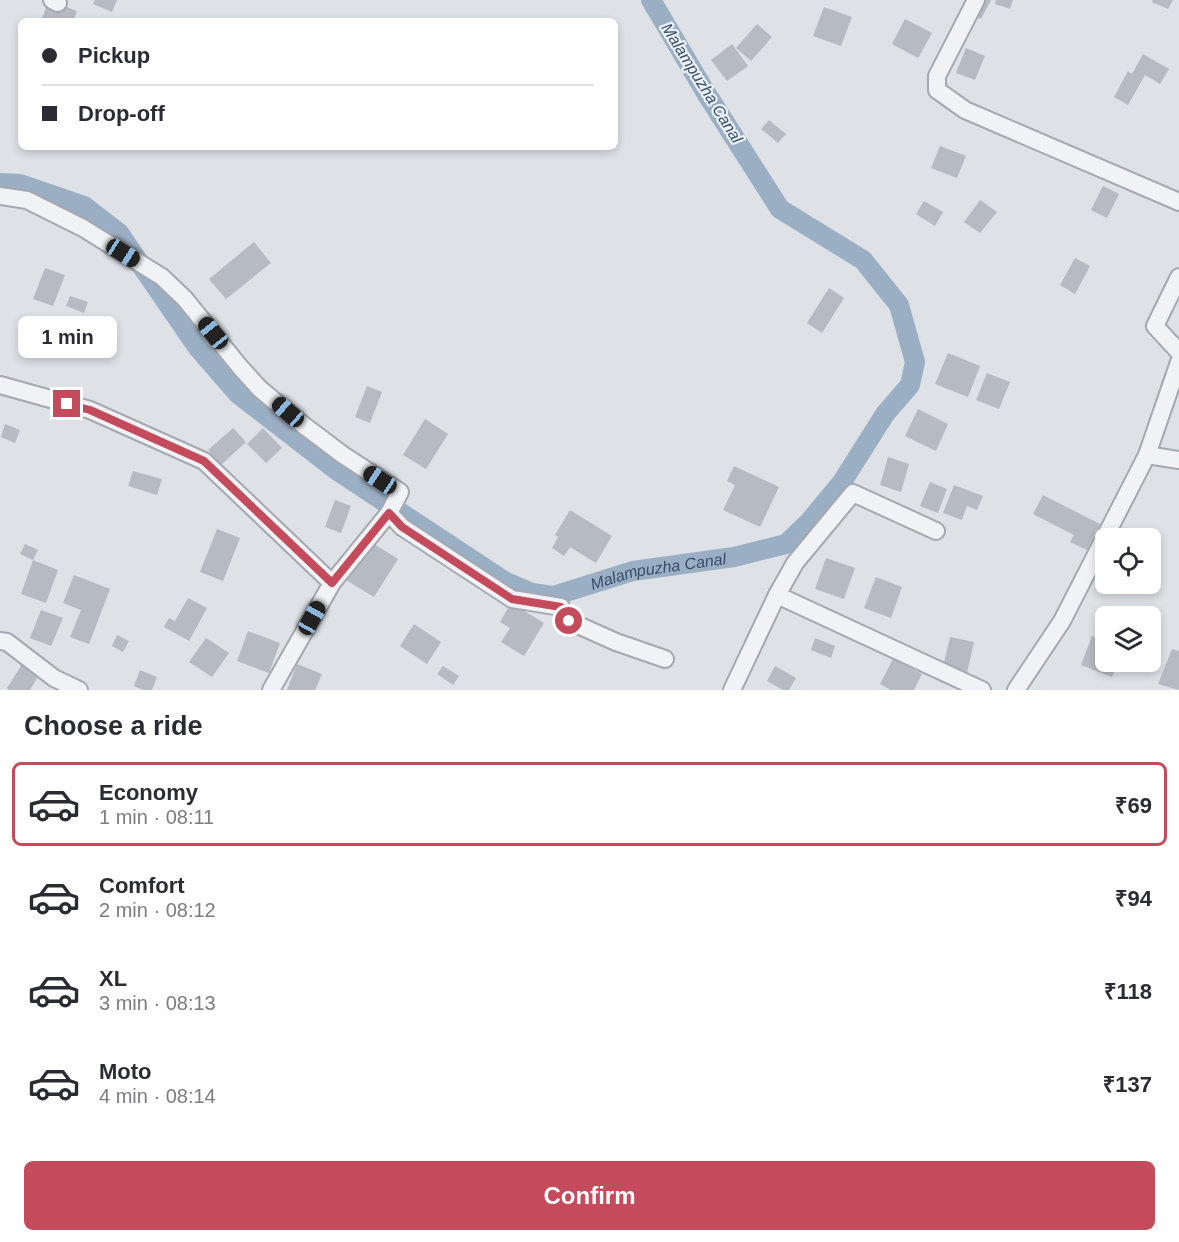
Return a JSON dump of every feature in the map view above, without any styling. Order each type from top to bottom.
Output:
[{"type":"street","points":[[976,0],[936,76],[937,90],[965,110],[1179,202]]},
{"type":"street","points":[[0,196],[27,200],[83,228],[162,277],[185,299],[260,389],[342,455],[400,492],[389,513],[332,583],[272,690]]},
{"type":"street","points":[[1179,277],[1155,326],[1179,352]]},
{"type":"street","points":[[1016,690],[1062,621],[1147,454],[1179,362]]},
{"type":"street","points":[[0,385],[90,410],[204,461],[332,583]]},
{"type":"street","points":[[1147,454],[1179,460]]},
{"type":"street","points":[[732,690],[777,595],[798,558],[853,493],[936,531]]},
{"type":"street","points":[[389,513],[402,527],[512,599],[561,607],[569,621],[616,642],[665,659]]},
{"type":"street","points":[[777,595],[982,690]]},
{"type":"street","points":[[0,641],[7,642],[54,678],[79,690]]},
{"type":"building","points":[[49,0],[77,11],[74,18],[42,18]]},
{"type":"building","points":[[95,0],[117,0],[112,12],[93,4]]},
{"type":"building","points":[[983,0],[991,0],[981,19],[975,16]]},
{"type":"building","points":[[996,0],[1013,0],[1010,9],[995,4]]},
{"type":"building","points":[[1153,0],[1173,0],[1168,9],[1152,2]]},
{"type":"building","points":[[824,7],[852,17],[841,46],[813,36]]},
{"type":"building","points":[[905,19],[932,33],[918,58],[892,44]]},
{"type":"building","points":[[757,24],[772,37],[751,61],[736,48]]},
{"type":"building","points":[[732,44],[748,66],[727,81],[711,60]]},
{"type":"building","points":[[966,48],[985,56],[975,80],[956,73]]},
{"type":"building","points":[[1143,54],[1169,69],[1160,84],[1145,75],[1128,105],[1114,97],[1128,71],[1132,74]]},
{"type":"building","points":[[769,120],[786,134],[778,143],[761,129]]},
{"type":"building","points":[[940,146],[966,156],[957,178],[931,168]]},
{"type":"building","points":[[1103,186],[1119,194],[1107,218],[1091,210]]},
{"type":"building","points":[[980,200],[997,212],[980,233],[964,222]]},
{"type":"building","points":[[924,201],[943,212],[935,226],[916,214]]},
{"type":"building","points":[[254,242],[271,263],[226,299],[209,279]]},
{"type":"building","points":[[1075,258],[1090,266],[1075,294],[1060,285]]},
{"type":"building","points":[[45,268],[65,275],[53,306],[33,299]]},
{"type":"building","points":[[829,288],[844,298],[822,333],[807,323]]},
{"type":"building","points":[[70,296],[88,302],[84,313],[66,306]]},
{"type":"building","points":[[948,353],[980,366],[968,397],[935,384]]},
{"type":"building","points":[[987,373],[1010,382],[999,409],[976,400]]},
{"type":"building","points":[[367,386],[382,392],[370,423],[355,417]]},
{"type":"building","points":[[918,409],[948,424],[936,451],[905,436]]},
{"type":"building","points":[[425,419],[448,434],[426,469],[403,455]]},
{"type":"building","points":[[5,424],[20,430],[15,443],[1,437]]},
{"type":"building","points":[[233,428],[246,442],[221,465],[208,450]]},
{"type":"building","points":[[263,428],[282,448],[266,463],[247,444]]},
{"type":"building","points":[[888,457],[909,464],[901,492],[880,485]]},
{"type":"building","points":[[734,466],[779,487],[760,527],[723,510],[735,485],[727,481]]},
{"type":"building","points":[[133,471],[162,479],[157,495],[128,486]]},
{"type":"building","points":[[930,482],[947,489],[938,513],[920,506]]},
{"type":"building","points":[[954,485],[983,496],[977,510],[967,506],[962,520],[943,513]]},
{"type":"building","points":[[1043,495],[1100,524],[1098,528],[1095,528],[1095,534],[1087,550],[1070,542],[1074,535],[1033,514]]},
{"type":"building","points":[[335,500],[351,506],[341,533],[325,527]]},
{"type":"building","points":[[570,510],[612,536],[596,563],[570,547],[564,556],[552,548],[558,537],[555,535]]},
{"type":"building","points":[[217,529],[240,538],[223,581],[200,572]]},
{"type":"building","points":[[371,542],[398,559],[374,597],[346,580]]},
{"type":"building","points":[[25,544],[38,550],[33,560],[20,554]]},
{"type":"building","points":[[826,558],[855,568],[844,599],[815,589]]},
{"type":"building","points":[[33,560],[58,570],[46,603],[21,594]]},
{"type":"building","points":[[74,575],[110,589],[89,644],[70,637],[81,610],[63,603]]},
{"type":"building","points":[[876,577],[902,587],[891,618],[864,608]]},
{"type":"building","points":[[188,598],[207,608],[189,641],[164,627],[169,618],[175,621]]},
{"type":"building","points":[[511,603],[544,623],[524,656],[501,642],[510,628],[500,622]]},
{"type":"building","points":[[41,610],[63,618],[51,646],[30,638]]},
{"type":"building","points":[[414,624],[441,642],[427,664],[400,646]]},
{"type":"building","points":[[248,631],[280,643],[269,673],[237,661]]},
{"type":"building","points":[[117,635],[129,641],[123,652],[112,646]]},
{"type":"building","points":[[1092,636],[1095,637],[1095,670],[1081,665]]},
{"type":"building","points":[[950,637],[974,642],[967,673],[943,667]]},
{"type":"building","points":[[206,638],[229,653],[212,677],[189,662]]},
{"type":"building","points":[[815,638],[835,646],[831,658],[811,650]]},
{"type":"building","points":[[1172,649],[1179,651],[1179,690],[1158,684]]},
{"type":"building","points":[[893,659],[922,674],[914,690],[891,690],[880,684]]},
{"type":"building","points":[[23,663],[40,673],[30,690],[9,690],[7,688]]},
{"type":"building","points":[[297,664],[322,674],[315,690],[287,690]]},
{"type":"building","points":[[443,666],[459,676],[453,685],[437,674]]},
{"type":"building","points":[[775,666],[796,678],[789,690],[783,690],[767,681]]},
{"type":"building","points":[[140,670],[157,677],[152,690],[143,690],[134,686]]},
{"type":"building","points":[[1099,672],[1114,672],[1112,677]]},
{"type":"waterway","name":"Malampuzha Canal","points":[[0,183],[20,184],[84,206],[119,233],[198,348],[238,394],[339,472],[506,582],[532,593],[553,596],[633,571],[734,557],[786,544],[809,522],[842,482],[885,414],[910,385],[915,362],[899,305],[863,260],[780,209],[706,93],[651,0]]},
{"type":"route","points":[[67,404],[90,410],[204,461],[332,583],[389,513],[402,527],[512,599],[561,607],[569,621]]}]
